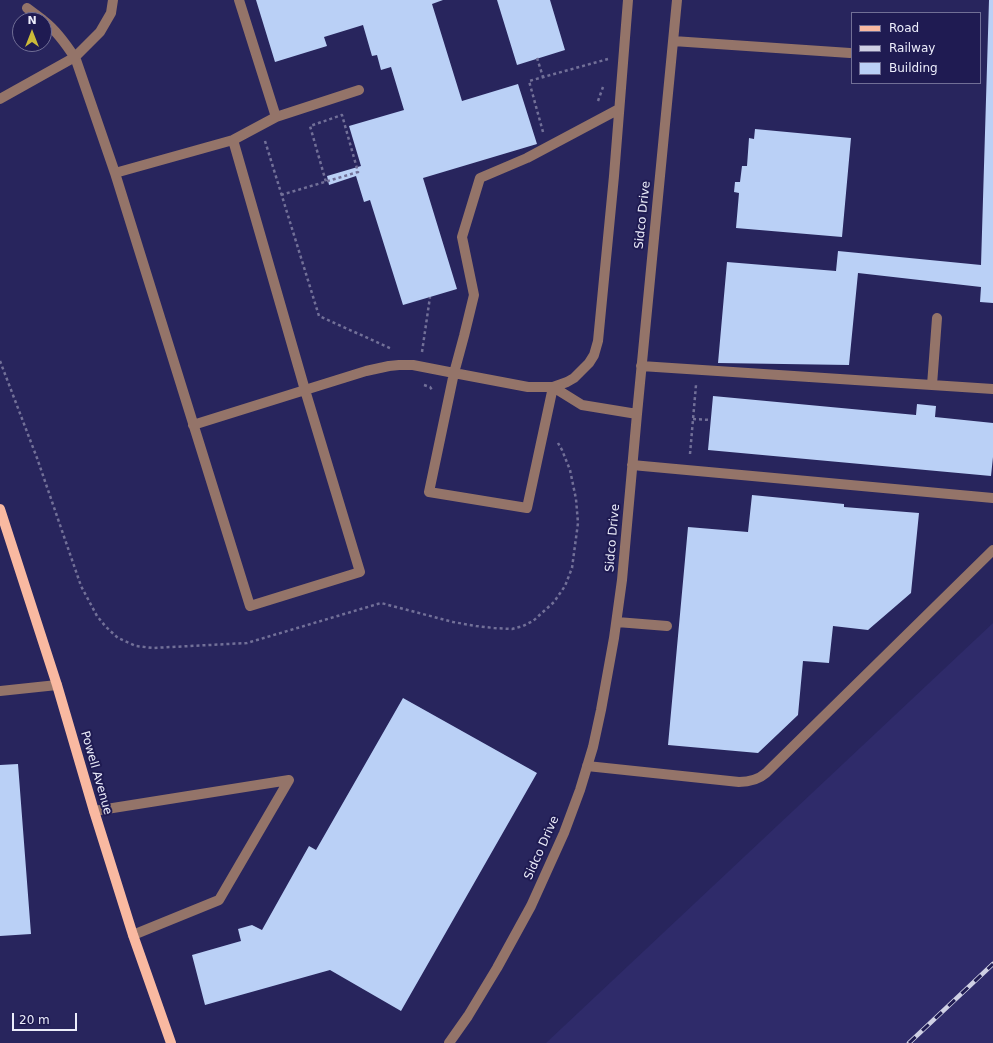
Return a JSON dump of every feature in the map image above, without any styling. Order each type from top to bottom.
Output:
[{"type":"main road","name":"Powell Avenue","points":[[0,508],[57,685],[94,811],[133,935],[171,1043]]},
{"type":"street","points":[[0,99],[75,58],[100,32],[110,13],[113,0]]},
{"type":"street","points":[[239,0],[276,117]]},
{"type":"street","points":[[193,425],[305,390],[389,366],[413,365],[528,388],[553,387],[567,382],[586,367],[594,355],[598,341],[614,176],[628,0]]},
{"type":"street","name":"Sidco Drive","points":[[449,1043],[468,1016],[497,968],[531,906],[564,833],[580,790],[601,710],[617,622],[622,580],[641,366],[677,0]]},
{"type":"street","points":[[27,8],[33,12]]},
{"type":"street","points":[[52,28],[75,58],[115,173],[250,606],[360,572],[232,140]]},
{"type":"street","points":[[673,41],[850,53]]},
{"type":"street","points":[[115,173],[232,140],[276,117],[359,90]]},
{"type":"street","points":[[553,387],[527,508],[429,492],[454,373],[474,295],[462,237],[480,178],[527,158],[619,109]]},
{"type":"street","points":[[932,385],[937,318]]},
{"type":"street","points":[[641,366],[993,389]]},
{"type":"street","points":[[553,387],[582,405],[637,414]]},
{"type":"street","points":[[632,465],[993,498]]},
{"type":"street","points":[[587,766],[739,782],[760,779],[993,550]]},
{"type":"street","points":[[617,622],[667,626]]},
{"type":"street","points":[[0,691],[57,685]]},
{"type":"street","points":[[94,811],[289,780],[219,900],[133,935]]},
{"type":"street","points":[[158,1007],[167,1043]]},
{"type":"path","points":[[537,58],[543,77]]},
{"type":"path","points":[[547,147],[529,81],[609,58]]},
{"type":"path","points":[[282,195],[326,182],[358,172],[342,116],[310,126],[326,182]]},
{"type":"path","points":[[257,127],[265,141],[319,316],[394,350]]},
{"type":"path","points":[[0,361],[37,458],[81,586],[97,616],[106,627],[118,638],[136,646],[153,648],[247,644],[381,603],[453,622],[476,626],[512,629],[533,621],[554,602],[565,586],[572,568],[578,523],[576,499],[570,470],[565,457],[555,439],[543,434]]},
{"type":"path","points":[[689,470],[698,369]]},
{"type":"path","points":[[693,419],[711,420]]},
{"type":"shaded area","points":[[993,623],[993,1043],[546,1043]]},
{"type":"building","points":[[256,0],[443,0],[432,4],[462,101],[518,84],[537,144],[423,178],[457,289],[403,305],[370,200],[364,202],[356,176],[329,185],[327,176],[361,166],[349,126],[404,110],[391,67],[381,70],[377,55],[372,56],[363,25],[324,37],[327,46],[275,62]]},
{"type":"building","points":[[497,0],[550,0],[565,50],[517,65]]},
{"type":"building","points":[[989,0],[993,0],[993,303],[980,302],[981,287],[858,273],[849,365],[718,363],[727,262],[836,271],[838,251],[981,265]]},
{"type":"building","points":[[755,129],[851,138],[842,237],[736,228],[739,193],[734,192],[735,182],[740,182],[742,166],[747,166],[749,138],[754,139]]},
{"type":"building","points":[[713,396],[916,415],[917,404],[936,406],[935,417],[993,423],[993,457],[991,476],[708,450]]},
{"type":"building","points":[[752,495],[844,504],[844,507],[919,513],[911,593],[868,630],[833,626],[829,663],[803,661],[798,715],[758,753],[668,745],[688,527],[748,532]]},
{"type":"building","points":[[403,698],[537,773],[401,1011],[330,970],[205,1005],[192,955],[241,941],[238,929],[252,925],[262,930],[309,846],[316,850]]},
{"type":"building","points":[[18,764],[31,934],[0,936],[0,765]]},
{"type":"railway","points":[[909,1043],[993,964]]}]
